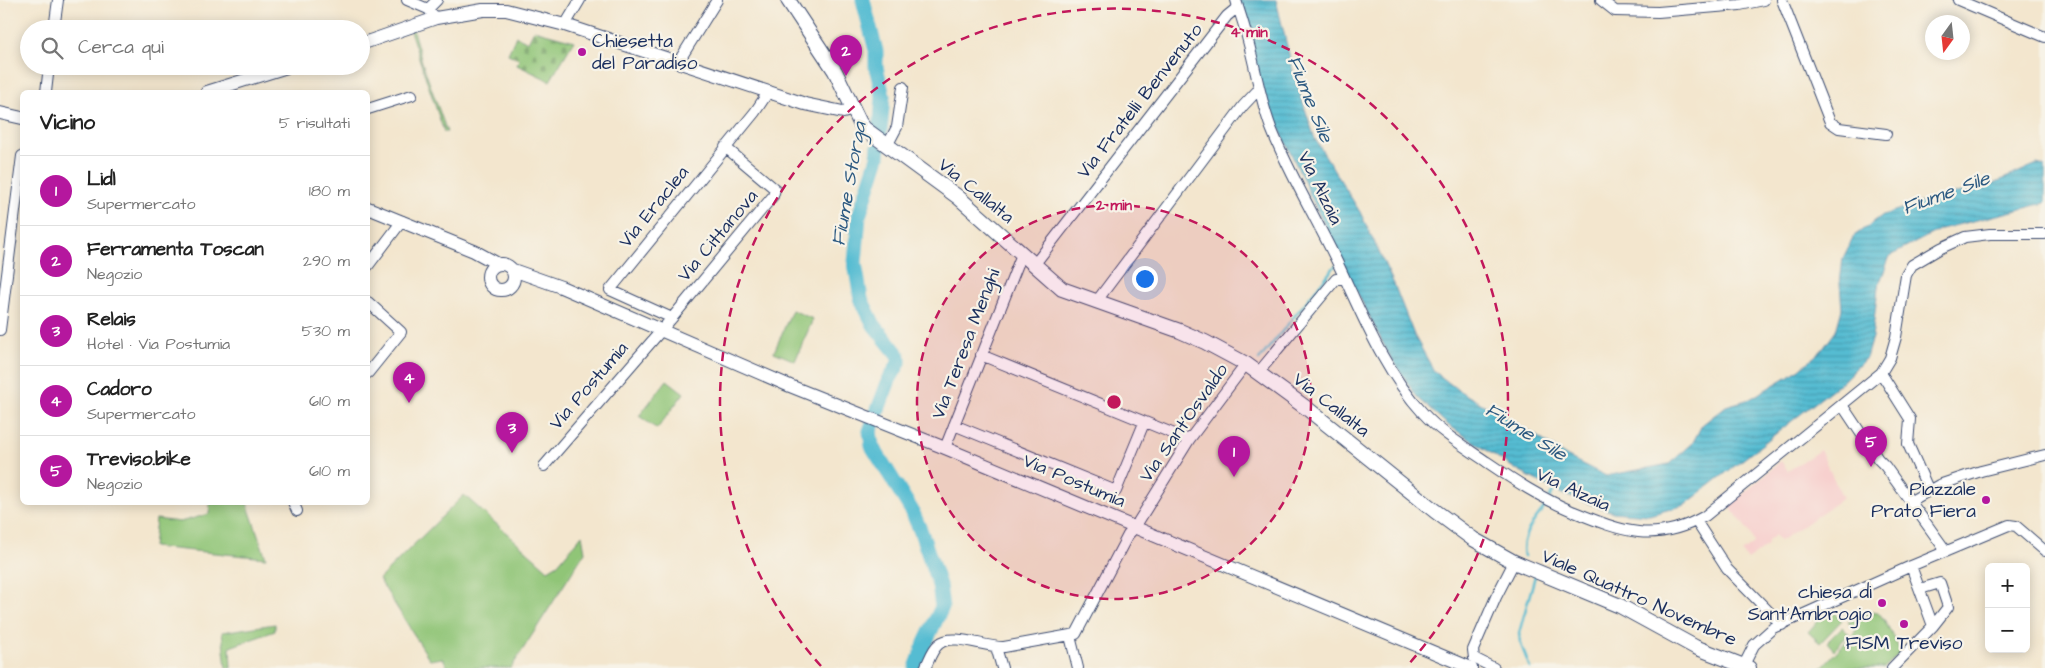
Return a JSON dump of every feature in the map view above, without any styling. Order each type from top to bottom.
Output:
[{"type":"main road","name":"Via Callalta","points":[[788,0],[835,71],[860,123],[886,145],[958,197],[1062,289],[1196,338],[1246,364],[1309,410],[1442,517],[1473,539],[1514,562]]},
{"type":"main road","name":"Viale Quattro Novembre","points":[[1514,562],[1620,606],[1695,647],[1746,667]]},
{"type":"street","points":[[55,20],[58,0]]},
{"type":"street","points":[[407,0],[432,14]]},
{"type":"street","points":[[432,14],[437,0]]},
{"type":"street","points":[[565,25],[580,0]]},
{"type":"street","points":[[679,61],[717,0]]},
{"type":"street","points":[[1601,0],[1616,11],[1658,12],[1764,0]]},
{"type":"street","points":[[1782,0],[1830,122],[1839,128],[1886,134]]},
{"type":"street","points":[[1958,0],[2045,37]]},
{"type":"street","name":"Via Alzaia","points":[[1237,4],[1248,40],[1258,89],[1272,129],[1344,280],[1400,385],[1422,413],[1447,436],[1549,501],[1624,531],[1643,533],[1666,531],[1686,527],[1705,516],[1881,373],[1890,358],[1896,337],[1905,281],[1912,265],[1965,237],[1990,234],[2045,234]]},
{"type":"street","name":"Via Fratelli Benvenuto","points":[[1034,266],[1237,4]]},
{"type":"street","points":[[370,40],[432,14],[506,10],[565,25],[805,104],[843,112],[854,109]]},
{"type":"street","points":[[46,90],[48,75]]},
{"type":"street","points":[[213,90],[261,75]]},
{"type":"street","points":[[886,145],[897,127],[903,87]]},
{"type":"street","points":[[1096,302],[1243,106],[1258,89]]},
{"type":"street","name":"Via Eraclea","points":[[672,318],[610,290],[755,112],[769,91]]},
{"type":"street","points":[[370,108],[412,95]]},
{"type":"street","points":[[0,113],[20,118]]},
{"type":"street","name":"Via Cittanova","points":[[662,330],[775,193],[775,189],[725,147]]},
{"type":"street","points":[[0,324],[20,171]]},
{"type":"street","name":"Via Postumia","points":[[370,209],[458,244],[498,264],[505,264],[513,277],[549,283],[1469,668]]},
{"type":"street","points":[[370,263],[402,221]]},
{"type":"street","name":"Via Postumia","points":[[458,244],[477,261],[488,277],[490,284],[496,288],[507,288],[513,277]]},
{"type":"street","name":"Via Teresa Menghi","points":[[945,448],[1022,254]]},
{"type":"street","points":[[488,277],[491,269],[498,264]]},
{"type":"street","name":"Via Sant'Osvaldo","points":[[1258,373],[1336,279],[1344,280]]},
{"type":"street","points":[[370,304],[401,332],[370,371]]},
{"type":"street","name":"Via Postumia","points":[[544,466],[662,330]]},
{"type":"street","points":[[981,354],[1189,440]]},
{"type":"street","name":"Via Sant'Osvaldo","points":[[1077,631],[1128,535],[1135,527],[1189,440],[1246,364]]},
{"type":"street","points":[[1881,373],[1910,419],[1908,444],[1929,491]]},
{"type":"street","points":[[1842,405],[1878,459],[1911,501],[1946,551]]},
{"type":"street","points":[[954,425],[1116,490],[1144,422]]},
{"type":"street","points":[[1911,501],[1939,485],[1981,471],[2045,456]]},
{"type":"street","points":[[1696,521],[1727,570],[1782,625]]},
{"type":"street","points":[[1746,667],[1754,645],[1773,628],[1911,566],[2009,525],[2016,526],[2045,551]]},
{"type":"street","points":[[1494,668],[1474,658],[1472,650],[1514,562]]},
{"type":"street","points":[[1911,566],[1934,626]]},
{"type":"street","points":[[1892,668],[1934,626],[1948,607],[1940,583],[1920,589]]},
{"type":"street","points":[[925,668],[937,645],[944,641],[962,640],[996,647],[1077,631],[1078,668]]},
{"type":"street","points":[[996,647],[1002,668]]},
{"type":"shaded area","points":[[1820,450],[1843,498],[1780,541],[1775,535],[1767,542],[1769,544],[1748,560],[1742,552],[1754,543],[1750,533],[1728,504],[1741,496],[1781,461],[1788,471]]},
{"type":"green space","points":[[412,27],[422,62],[447,132],[444,132],[409,28]]},
{"type":"green space","points":[[534,30],[574,41],[550,81],[517,65],[519,59],[508,54],[516,36],[528,42]]},
{"type":"green space","points":[[792,310],[813,319],[795,361],[774,352]]},
{"type":"green space","points":[[667,380],[684,393],[657,429],[639,416]]},
{"type":"green space","points":[[464,495],[548,570],[558,564],[582,535],[585,552],[511,668],[448,668],[443,658],[430,660],[379,579]]},
{"type":"green space","points":[[210,505],[248,505],[266,558],[153,547],[156,519],[180,522],[209,514]]},
{"type":"green space","points":[[1830,608],[1842,620],[1820,643],[1808,632]]},
{"type":"green space","points":[[1873,612],[1878,612],[1885,621],[1901,652],[1884,668],[1821,668],[1856,631],[1848,622]]},
{"type":"green space","points":[[275,624],[275,631],[230,647],[231,668],[226,668],[222,632]]},
{"type":"green space","points":[[1842,627],[1849,634],[1834,650],[1827,642]]},
{"type":"water","name":"Fiume Sile","points":[[1236,0],[1276,0],[1294,75],[1315,139],[1360,212],[1394,284],[1414,335],[1434,371],[1458,390],[1535,435],[1566,456],[1606,476],[1669,464],[1692,444],[1702,425],[1726,406],[1750,399],[1800,369],[1822,350],[1836,331],[1842,309],[1840,283],[1843,258],[1854,236],[1883,215],[1930,199],[1985,187],[2037,164],[2045,166],[2045,203],[1941,229],[1890,256],[1878,287],[1872,337],[1866,358],[1844,380],[1685,505],[1649,515],[1613,512],[1565,495],[1520,472],[1448,425],[1417,397],[1389,355],[1341,261],[1267,102]]},
{"type":"waterway","name":"Fiume Storga","points":[[863,0],[876,51],[876,67],[883,96],[878,157],[859,216],[855,263],[861,299],[874,325],[899,356],[899,363],[889,380],[870,431],[872,446],[912,511],[921,532],[939,585],[942,607],[925,643],[916,668]]},
{"type":"waterway","points":[[1259,360],[1335,266]]},
{"type":"waterway","points":[[1550,497],[1556,487]]},
{"type":"waterway","points":[[1524,556],[1523,548],[1526,534],[1548,502]]},
{"type":"waterway","points":[[1530,668],[1520,642],[1519,633],[1535,576]]},
{"type":"place","name":"Chiesetta del Paradiso","points":[[582,52]]},
{"type":"place","name":"Ferramenta Toscan","points":[[846,76]]},
{"type":"place","name":"Cadoro","points":[[409,403]]},
{"type":"place","name":"Relais","points":[[512,453]]},
{"type":"place","name":"Treviso.bike","points":[[1871,467]]},
{"type":"place","name":"Lidl","points":[[1234,477]]},
{"type":"place","name":"Piazzale Prato Fiera","points":[[1986,500]]},
{"type":"place","name":"chiesa di Sant'Ambrogio","points":[[1882,603]]},
{"type":"place","name":"FISM Treviso","points":[[1904,624]]}]
